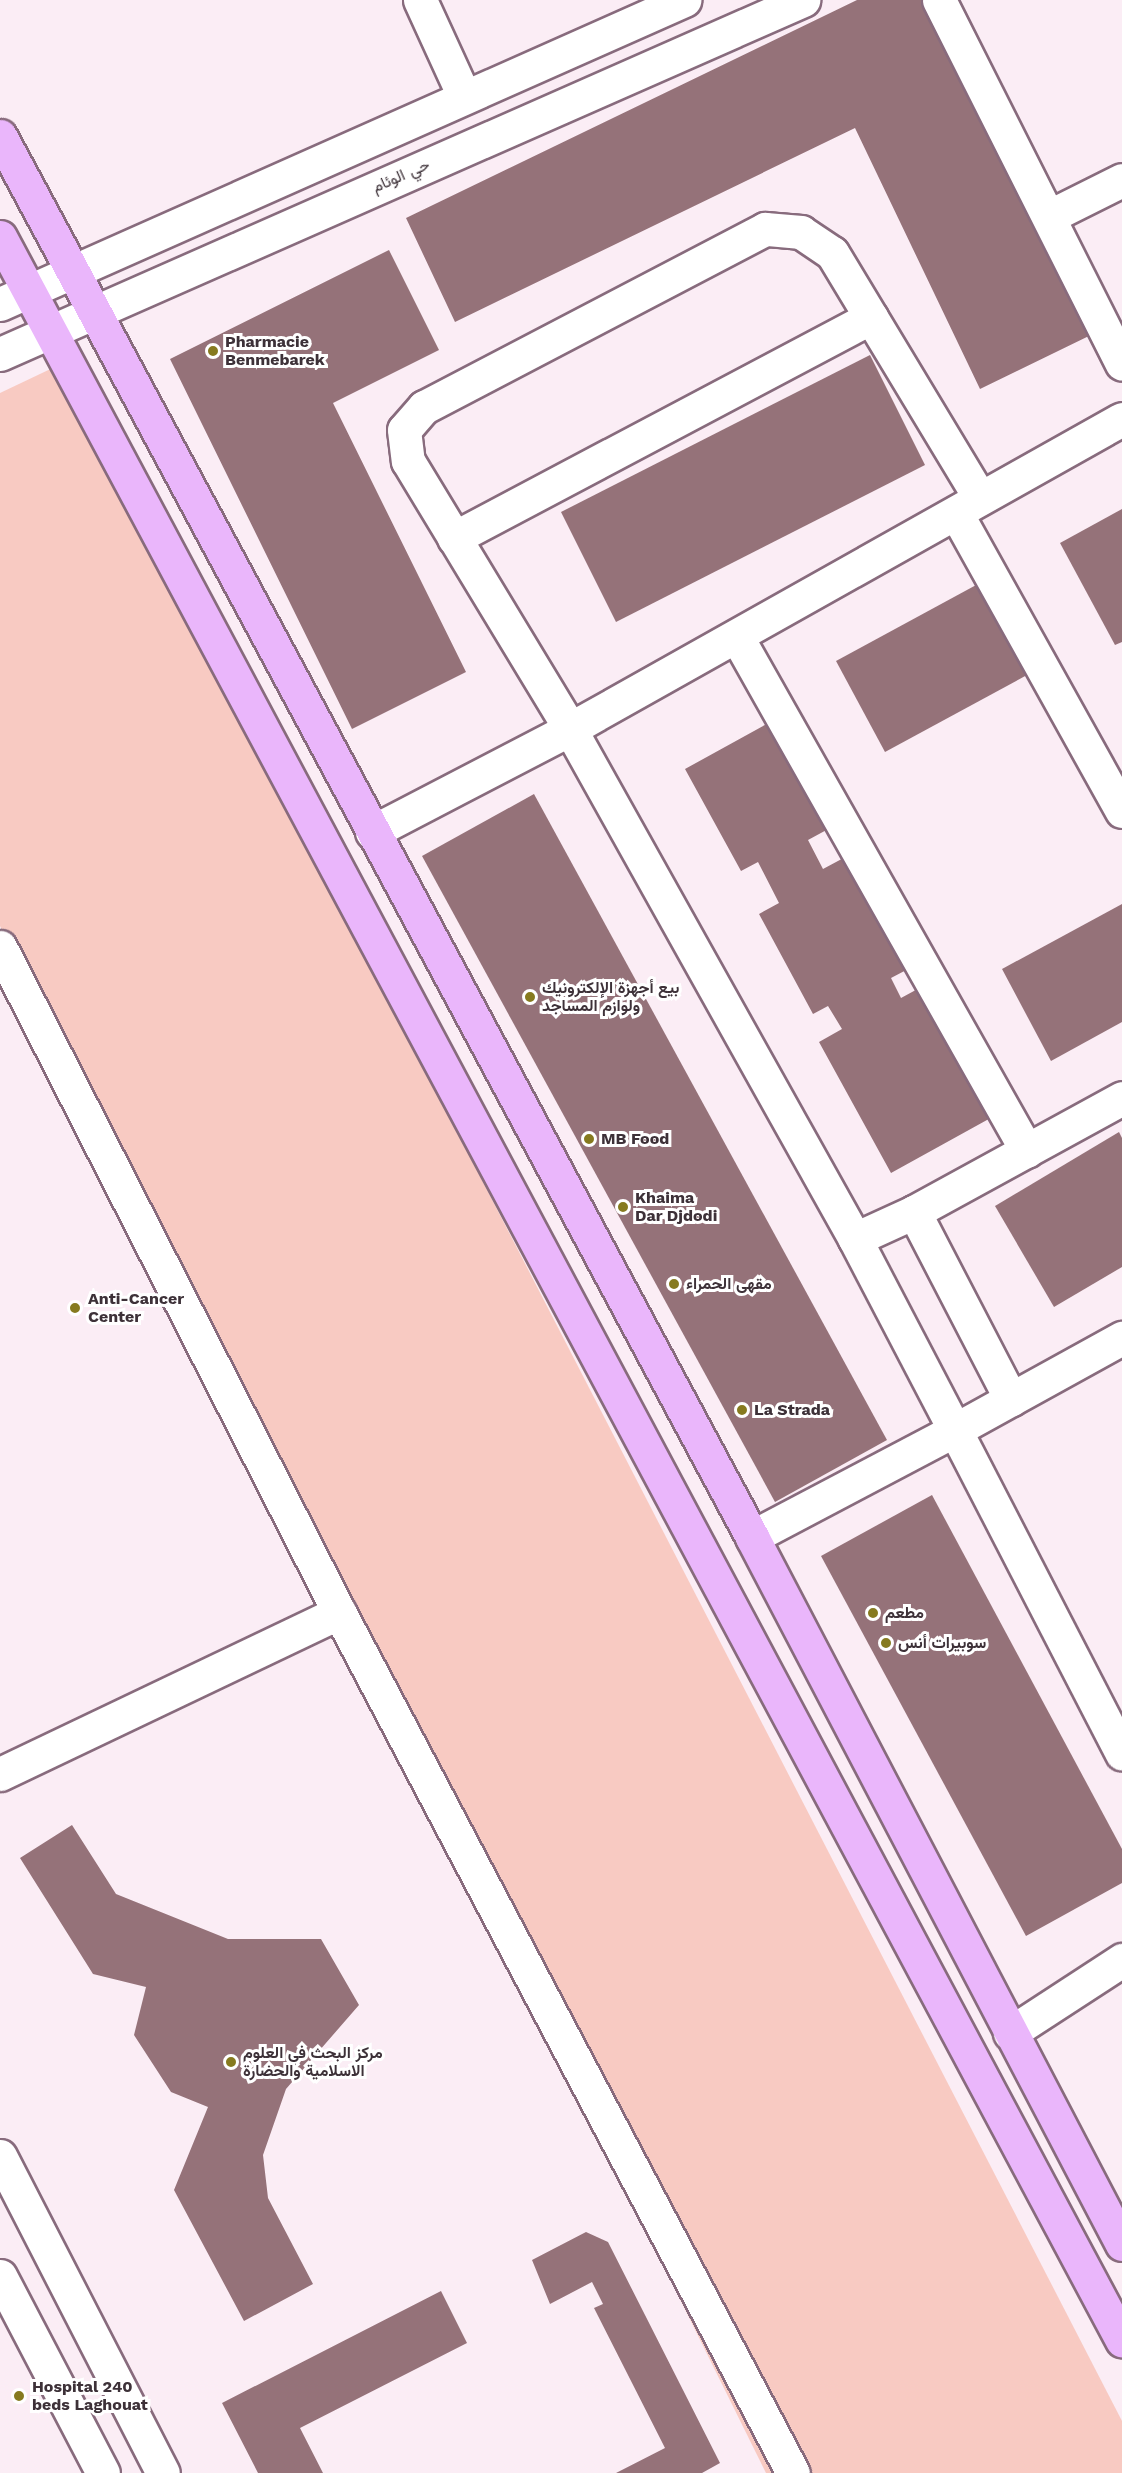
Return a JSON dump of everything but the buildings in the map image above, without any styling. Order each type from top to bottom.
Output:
[{"type":"main road","points":[[0,136],[752,1537],[1122,2244]]},
{"type":"main road","points":[[0,237],[14,297],[51,332],[1122,2340]]},
{"type":"street","points":[[420,0],[464,96]]},
{"type":"street","points":[[14,297],[72,269],[684,0]]},
{"type":"street","name":"حي الوئام","points":[[0,354],[92,311],[802,0]]},
{"type":"street","points":[[939,0],[1050,216],[1122,364]]},
{"type":"street","points":[[1050,216],[1122,180]]},
{"type":"street","points":[[1122,811],[871,317],[832,253],[801,232],[765,229],[424,406],[404,430],[408,461],[570,729],[855,1239],[1122,1753]]},
{"type":"street","points":[[454,538],[871,317]]},
{"type":"street","points":[[372,832],[570,729],[1122,419]]},
{"type":"street","points":[[737,637],[1026,1151]]},
{"type":"street","points":[[0,947],[339,1612],[793,2473]]},
{"type":"street","points":[[855,1239],[914,1212],[1122,1098]]},
{"type":"street","points":[[914,1212],[1011,1399]]},
{"type":"street","points":[[752,1537],[955,1430],[1122,1338]]},
{"type":"street","points":[[0,1774],[339,1612]]},
{"type":"street","points":[[1010,2033],[1122,1960]]},
{"type":"street","points":[[0,2156],[163,2473]]},
{"type":"street","points":[[1,2278],[103,2473]]},
{"type":"shaded area","points":[[61,364],[1122,2421],[1122,2473],[766,2473],[0,926],[0,393]]},
{"type":"place","name":"Pharmacie Benmebarek","points":[[213,351]]},
{"type":"place","name":"بيع أجهزة الإلكترونيك ولوازم المساجد","points":[[530,997]]},
{"type":"place","name":"MB Food","points":[[589,1139]]},
{"type":"place","name":"Khaima Dar Djdodi","points":[[623,1207]]},
{"type":"place","name":"مقهى الحمراء","points":[[674,1284]]},
{"type":"place","name":"Anti-Cancer Center","points":[[75,1308]]},
{"type":"place","name":"La Strada","points":[[742,1410]]},
{"type":"place","name":"مطعم","points":[[873,1613]]},
{"type":"place","name":"سوبيرات أنس","points":[[886,1643]]},
{"type":"place","name":"مركز البحث في العلوم الاسلامية والحضارة","points":[[231,2062]]},
{"type":"place","name":"Hospital 240 beds Laghouat","points":[[19,2396]]}]
